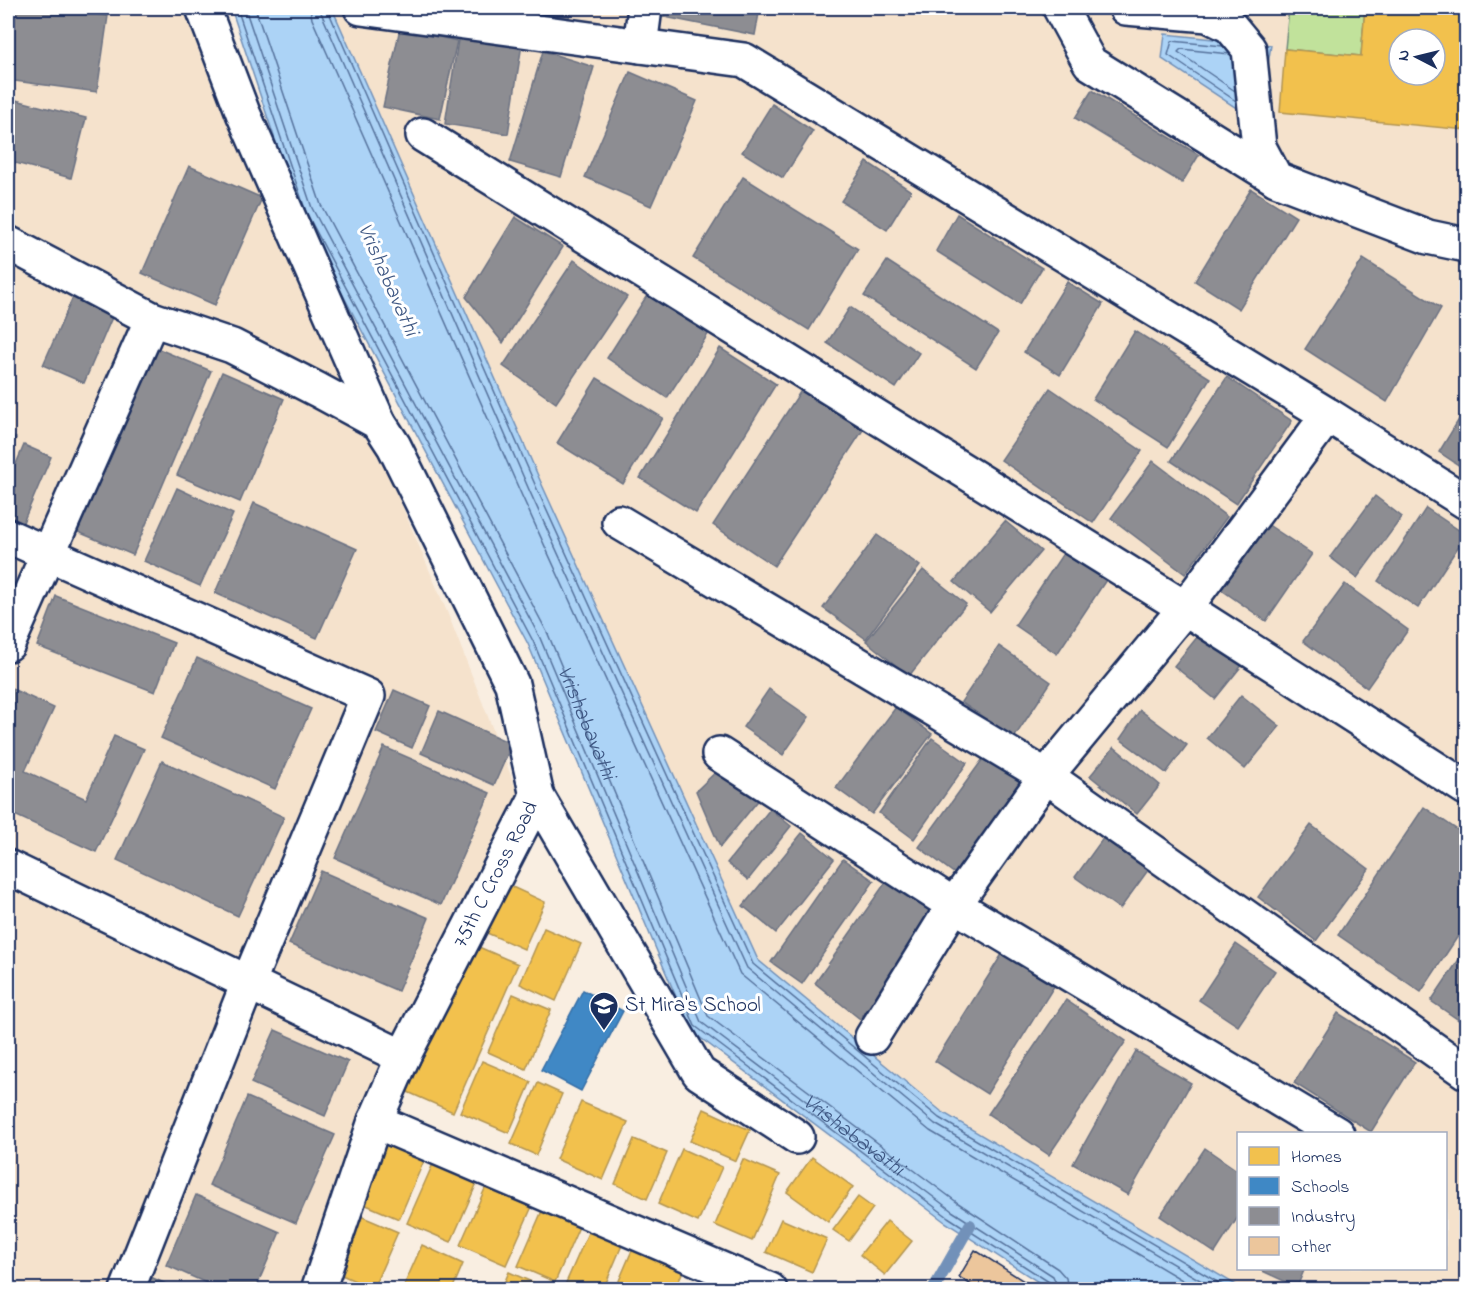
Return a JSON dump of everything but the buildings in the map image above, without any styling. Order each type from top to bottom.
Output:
[{"type":"street","points":[[361,8],[500,17],[640,46],[744,60],[1467,502]]},
{"type":"street","points":[[640,46],[645,8]]},
{"type":"street","points":[[1060,8],[1090,63],[1276,179],[1428,237],[1467,245]]},
{"type":"street","points":[[1126,8],[1208,15],[1230,26],[1249,49],[1259,147],[1276,179]]},
{"type":"street","points":[[194,10],[243,113],[379,423],[394,446],[512,684],[537,796]]},
{"type":"street","points":[[423,135],[1185,608],[1467,788]]},
{"type":"street","points":[[8,243],[152,319],[232,346],[379,423]]},
{"type":"street","points":[[8,644],[152,319]]},
{"type":"street","points":[[872,1037],[954,905],[1046,776],[1185,608],[1328,415]]},
{"type":"street","points":[[619,522],[1046,776],[1467,1072]]},
{"type":"street","points":[[8,536],[368,696],[248,983],[127,1290]]},
{"type":"street","points":[[718,754],[954,905],[1334,1132]]},
{"type":"street","name":"75th C Cross Road","points":[[318,1290],[375,1121],[403,1057],[537,796]]},
{"type":"street","name":"75th C Cross Road","points":[[537,796],[699,1073],[797,1137]]},
{"type":"street","points":[[8,867],[403,1057]]},
{"type":"street","points":[[375,1121],[770,1290]]},
{"type":"shaded area","points":[[8,8],[190,8],[448,614],[522,804],[302,1289],[8,1289]]},
{"type":"shaded area","points":[[332,8],[1466,8],[1466,1289],[1243,1289],[942,1112],[757,960],[543,487]]},
{"type":"green space","points":[[1289,8],[1365,8],[1361,56],[1285,49]]},
{"type":"water","name":"Vrishabavathi","points":[[231,8],[332,8],[543,487],[758,960],[942,1112],[1243,1289],[1049,1289],[945,1222],[690,1030],[528,644],[300,214]]},
{"type":"water","points":[[1165,34],[1271,45],[1259,123],[1162,59]]},
{"type":"waterway","points":[[933,1290],[970,1225]]},
{"type":"place","name":"St Mira's School","points":[[604,1032]]}]
